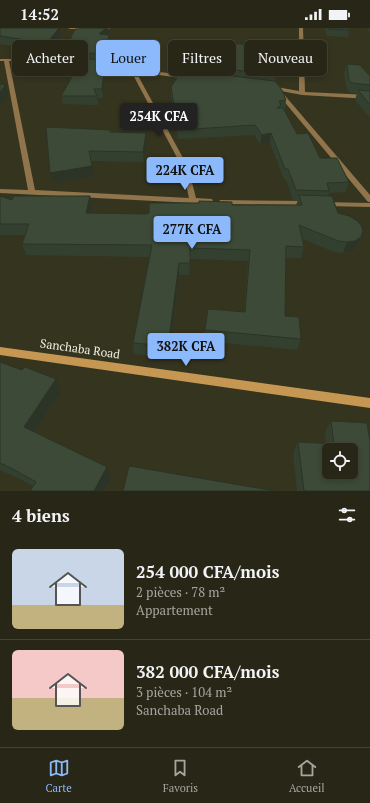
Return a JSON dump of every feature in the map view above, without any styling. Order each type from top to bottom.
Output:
[{"type":"street","points":[[70,28],[108,28]]},
{"type":"street","points":[[301,28],[302,93]]},
{"type":"street","points":[[32,192],[3,60],[58,60],[96,65]]},
{"type":"street","points":[[160,73],[197,78]]},
{"type":"street","points":[[137,76],[185,167],[193,201]]},
{"type":"street","points":[[268,87],[302,93],[370,97]]},
{"type":"street","points":[[276,88],[370,200]]},
{"type":"street","points":[[0,192],[32,192],[193,201],[370,205]]},
{"type":"street","name":"Sanchaba Road","points":[[0,350],[370,403]]},
{"type":"building","points":[[0,28],[59,28],[49,40],[27,40],[0,36]]},
{"type":"building","points":[[106,28],[99,34],[109,35],[108,40],[96,40],[96,54],[88,53],[88,40],[70,40],[75,29]]},
{"type":"building","points":[[349,28],[349,30],[328,29]]},
{"type":"building","points":[[236,43],[244,44],[244,71],[236,70]]},
{"type":"building","points":[[88,59],[96,60],[96,76],[103,76],[102,89],[94,89],[97,96],[61,96],[73,76],[88,76]]},
{"type":"building","points":[[347,64],[360,65],[370,76],[370,85],[352,83],[349,80]]},
{"type":"building","points":[[178,76],[233,76],[275,81],[282,90],[286,100],[279,101],[281,105],[277,108],[283,108],[297,134],[308,133],[320,158],[337,158],[349,182],[327,183],[329,191],[296,190],[288,169],[285,169],[271,133],[262,135],[255,125],[178,130],[171,87]]},
{"type":"building","points":[[0,84],[5,85],[0,93]]},
{"type":"building","points":[[358,90],[370,91],[370,105]]},
{"type":"building","points":[[46,127],[146,133],[143,152],[89,151],[92,166],[50,173]]},
{"type":"building","points":[[299,195],[332,196],[338,213],[356,220],[361,225],[363,231],[361,237],[355,241],[347,242],[338,241],[299,225],[304,247],[286,246],[285,316],[299,317],[301,339],[205,330],[208,309],[245,312],[250,250],[190,248],[190,263],[179,263],[168,346],[133,343],[152,245],[22,244],[29,224],[0,224],[0,196],[12,200],[14,196],[90,196],[86,213],[145,214],[149,213],[149,203],[199,203],[199,201],[232,202],[232,205],[302,205]]},
{"type":"building","points":[[0,362],[22,370],[25,367],[56,379],[24,427],[107,467],[94,491],[30,491],[36,482],[0,463]]},
{"type":"building","points":[[331,421],[367,423],[370,441],[370,491],[304,491],[298,442],[322,443],[322,479],[358,479],[358,443],[334,443]]},
{"type":"building","points":[[129,466],[275,491],[123,491]]}]
